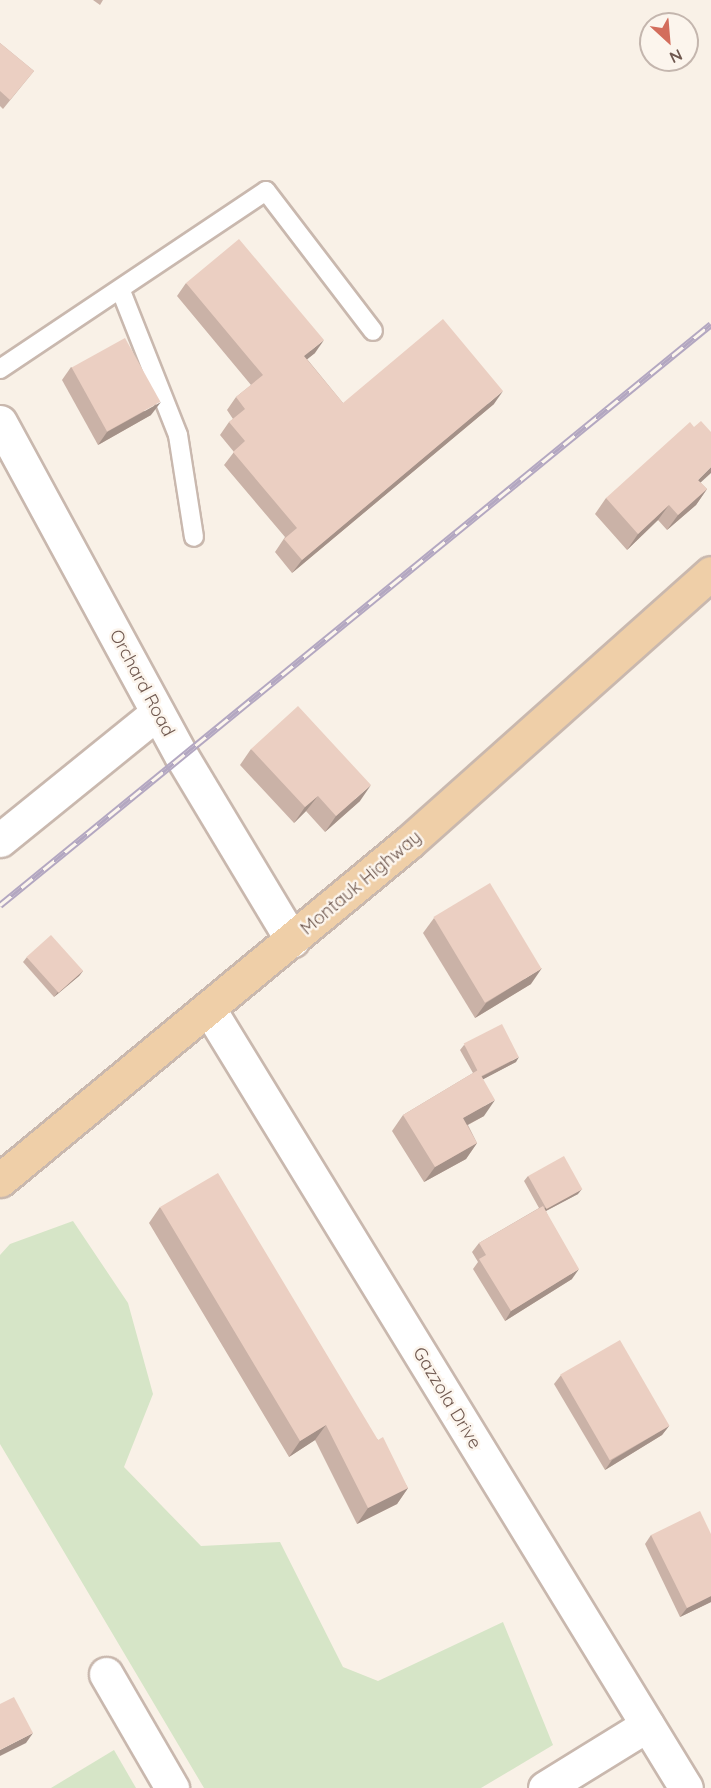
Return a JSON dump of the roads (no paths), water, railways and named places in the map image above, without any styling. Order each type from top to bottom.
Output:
[{"type":"main road","name":"Montauk Highway","points":[[0,1180],[292,940],[522,745],[711,573]]},
{"type":"street","name":"Orchard Road","points":[[0,422],[158,712],[292,940]]},
{"type":"street","points":[[0,840],[158,712]]},
{"type":"street","name":"Gazzola Drive","points":[[209,1009],[686,1788]]},
{"type":"street","points":[[106,1674],[172,1788]]},
{"type":"street","points":[[545,1788],[647,1725]]},
{"type":"lane","points":[[0,369],[121,291],[266,191],[373,331]]},
{"type":"lane","points":[[121,291],[178,435],[194,537]]},
{"type":"railway","points":[[0,905],[711,324]]}]
